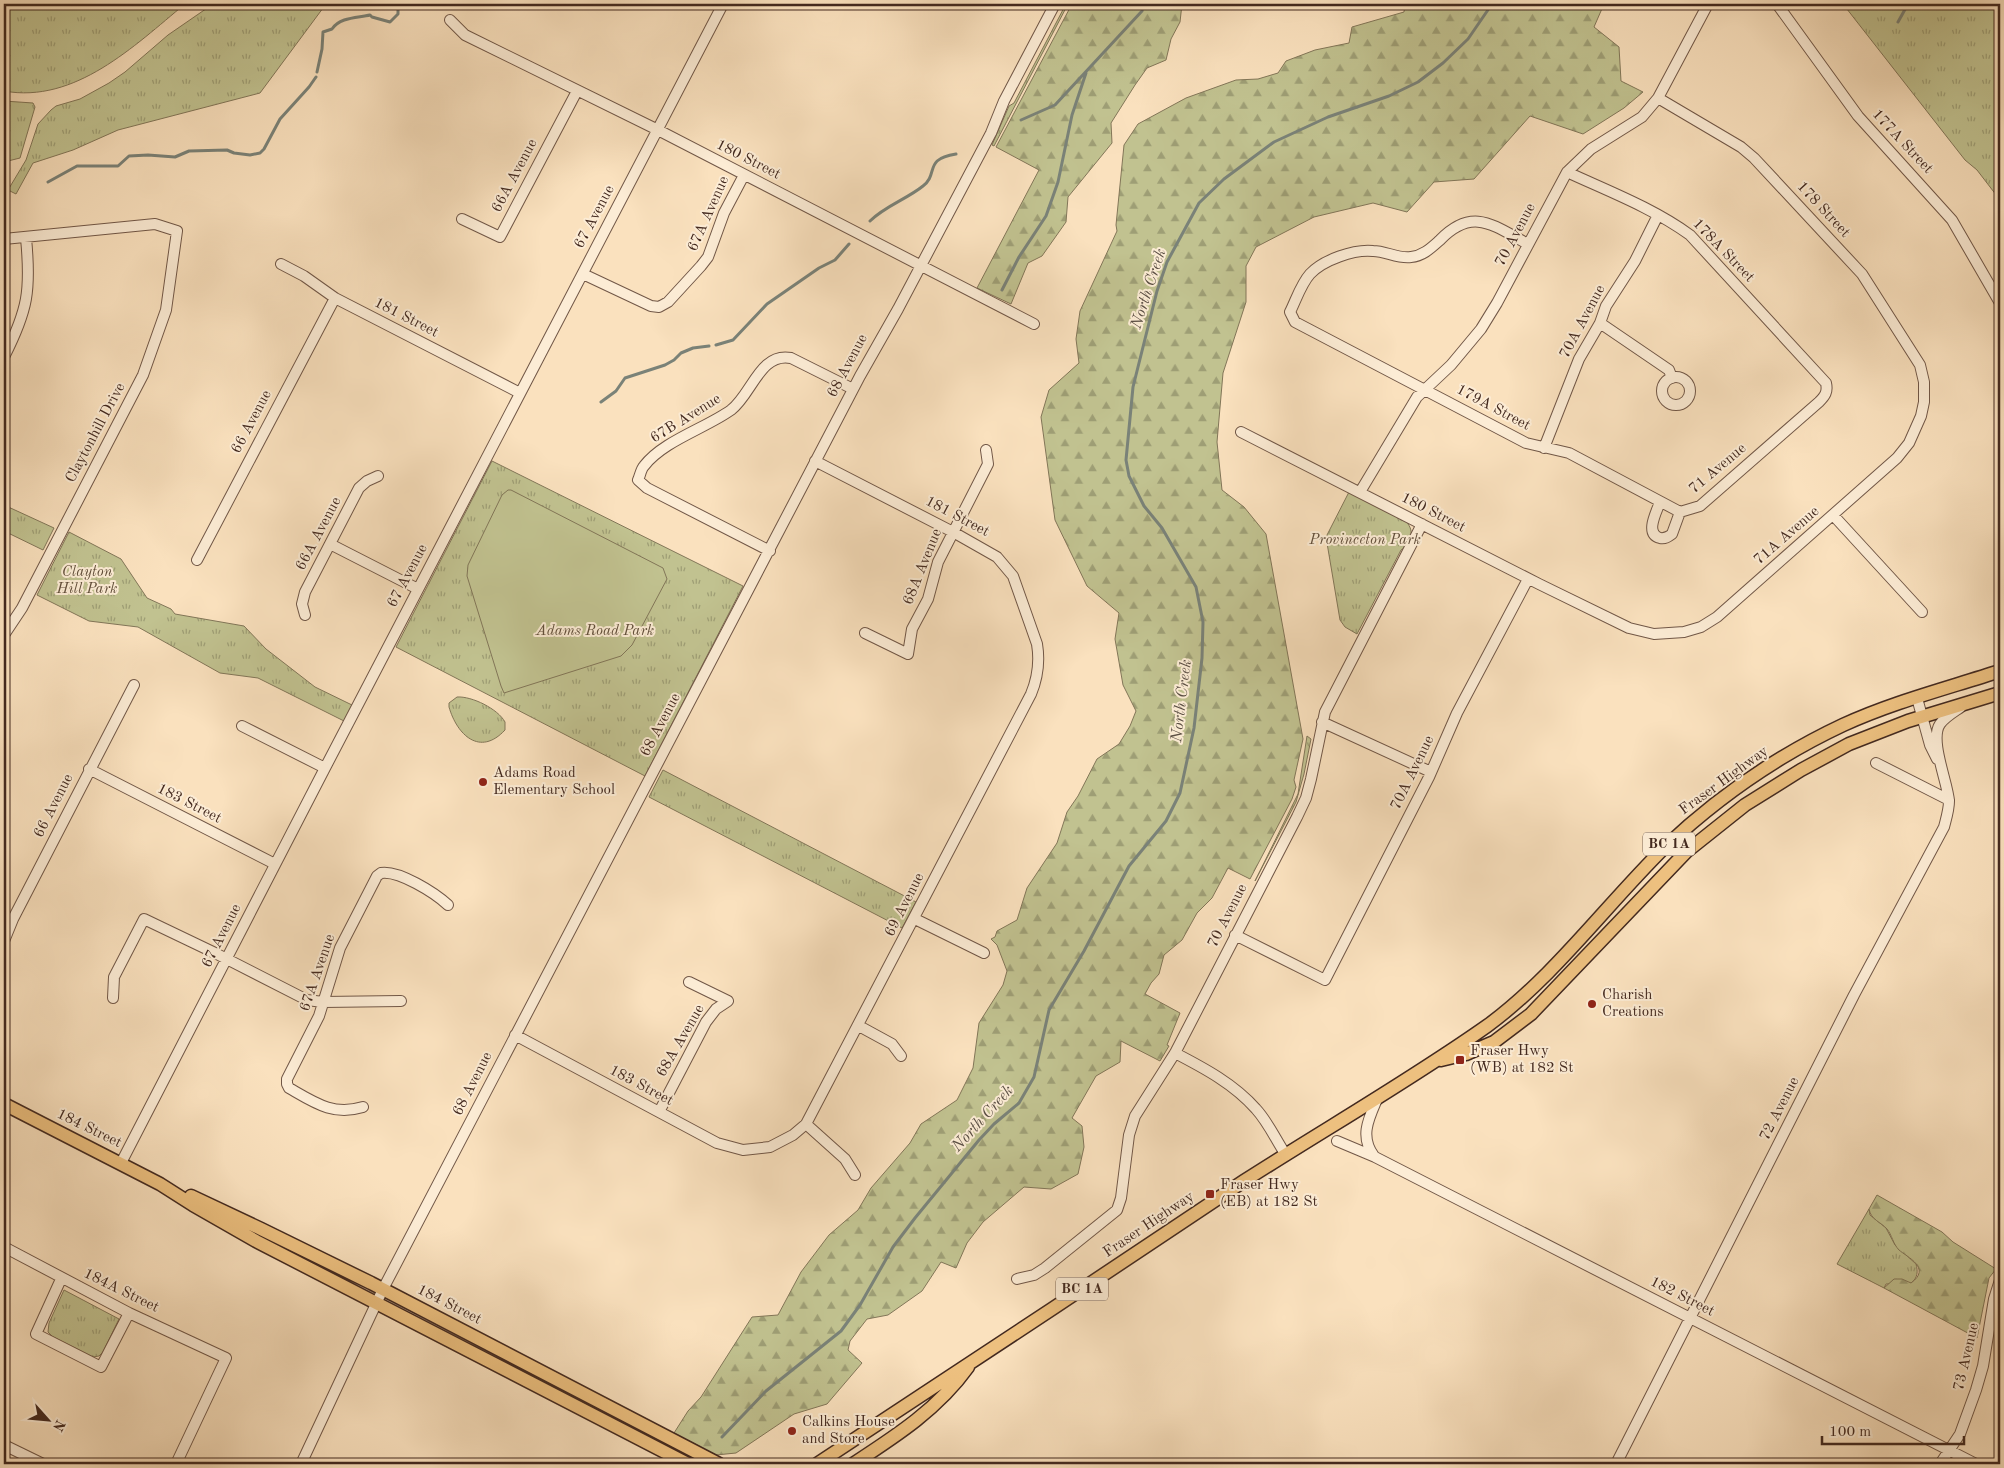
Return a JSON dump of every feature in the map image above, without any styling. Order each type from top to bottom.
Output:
[{"type":"main road","name":"Fraser Highway","points":[[817,1464],[919,1395],[971,1363],[1490,1023],[1514,1004],[1549,970],[1668,845],[1722,799],[1799,747],[1845,725],[1917,698],[2000,672]]},
{"type":"main road","name":"Fraser Highway","points":[[1423,1068],[1466,1054],[1494,1042],[1531,1014],[1686,852],[1746,804],[1800,770],[1849,744],[1922,716],[2000,693]]},
{"type":"main road","name":"184 Street","points":[[4,1104],[122,1163],[256,1241],[688,1464]]},
{"type":"main road","name":"184 Street","points":[[160,1184],[261,1228],[383,1289],[719,1464]]},
{"type":"main road","name":"Fraser Highway","points":[[853,1464],[902,1432],[938,1402],[956,1384],[971,1363]]},
{"type":"main road","points":[[535,1385],[558,1380]]},
{"type":"street","name":"67 Avenue","points":[[122,1163],[275,864],[722,4]]},
{"type":"street","name":"68 Avenue","points":[[301,1464],[376,1303],[514,1035],[770,551],[853,389],[990,133],[1004,101],[1055,4]]},
{"type":"street","name":"70 Avenue","points":[[1360,492],[1414,402],[1451,365],[1481,329],[1567,172],[1591,148],[1642,117],[1658,98],[1708,4]]},
{"type":"street","name":"177A Street","points":[[1777,4],[1858,116],[1952,220],[2000,303]]},
{"type":"street","name":"180 Street","points":[[450,20],[465,35],[658,130],[1034,324]]},
{"type":"street","name":"66A Avenue","points":[[462,219],[500,237],[577,91]]},
{"type":"street","name":"178 Street","points":[[1658,98],[1741,147],[1765,169],[1862,274],[1912,350],[1920,364],[1924,382]]},
{"type":"street","name":"178A Street","points":[[1567,172],[1658,215],[1690,236],[1822,378],[1828,389]]},
{"type":"street","name":"67A Avenue","points":[[583,274],[651,306],[659,307],[668,302],[708,257],[724,213],[744,175]]},
{"type":"street","name":"70A Avenue","points":[[1544,448],[1579,359],[1600,323],[1606,306],[1635,261],[1658,215]]},
{"type":"street","name":"179A Street","points":[[1528,244],[1483,222],[1468,221],[1447,232],[1422,255],[1410,258],[1372,250],[1343,255],[1327,262],[1310,274],[1290,312],[1295,322],[1526,443],[1569,453],[1680,512]]},
{"type":"street","name":"Claytonhill Drive","points":[[4,635],[22,608],[143,375],[166,310],[177,231],[155,224],[26,238]]},
{"type":"street","points":[[4,240],[26,238],[28,278],[27,298],[23,317],[4,357]]},
{"type":"street","name":"181 Street","points":[[281,264],[304,276],[335,298],[520,393]]},
{"type":"street","name":"66 Avenue","points":[[197,560],[335,298]]},
{"type":"street","points":[[1600,323],[1669,370],[1672,378]]},
{"type":"street","name":"67B Avenue","points":[[770,551],[647,488],[638,480],[643,466],[663,449],[732,409],[770,361],[781,356],[791,358],[853,389]]},
{"type":"street","name":"71A Avenue","points":[[1612,620],[1629,628],[1654,634],[1684,632],[1701,627],[1717,617],[1897,458],[1909,443],[1921,416],[1924,402],[1924,382]]},
{"type":"street","name":"71 Avenue","points":[[1660,502],[1652,525],[1653,532],[1658,537],[1665,538],[1672,534],[1680,512],[1700,506],[1819,402],[1828,389]]},
{"type":"street","name":"180 Street","points":[[1241,432],[1612,620]]},
{"type":"street","name":"68A Avenue","points":[[865,633],[908,654],[912,629],[928,598],[938,562],[988,464],[986,450]]},
{"type":"street","name":"181 Street","points":[[816,461],[988,551],[1006,566],[1013,576],[1037,644]]},
{"type":"street","name":"66A Avenue","points":[[305,615],[302,604],[305,592],[359,488],[367,481],[378,476]]},
{"type":"street","points":[[1833,515],[1922,612]]},
{"type":"street","name":"70 Avenue","points":[[1017,1279],[1034,1275],[1045,1268],[1117,1210],[1121,1198],[1129,1135],[1135,1116],[1175,1053],[1306,798],[1325,712],[1422,524]]},
{"type":"street","points":[[330,544],[418,589]]},
{"type":"street","name":"70A Avenue","points":[[1235,935],[1325,980],[1431,772],[1457,713],[1528,579]]},
{"type":"street","name":"69 Avenue","points":[[757,1150],[782,1143],[806,1124],[915,919],[1031,694],[1038,673],[1037,644]]},
{"type":"street","name":"66 Avenue","points":[[4,941],[13,919],[89,769],[134,685]]},
{"type":"street","name":"72 Avenue","points":[[1917,698],[1930,745],[1940,765]]},
{"type":"street","name":"72 Avenue","points":[[1616,1464],[1854,996],[1944,827],[1949,800],[1940,765],[1938,729],[1943,722],[1964,704]]},
{"type":"street","points":[[1322,722],[1431,772]]},
{"type":"street","points":[[242,726],[325,768]]},
{"type":"street","points":[[1876,763],[1949,800]]},
{"type":"street","name":"183 Street","points":[[89,769],[275,864]]},
{"type":"street","name":"67A Avenue","points":[[363,1106],[340,1110],[319,1105],[289,1088],[287,1084],[287,1079],[315,1024],[340,948],[377,876],[381,873],[392,873],[432,892],[448,905]]},
{"type":"street","points":[[113,998],[114,977],[144,919],[312,1002],[401,1001]]},
{"type":"street","points":[[915,919],[984,953]]},
{"type":"street","name":"68A Avenue","points":[[659,1112],[706,1022],[716,1009],[728,1001],[689,982]]},
{"type":"street","points":[[858,1026],[892,1044],[901,1056]]},
{"type":"street","name":"183 Street","points":[[514,1035],[730,1148],[757,1150]]},
{"type":"street","points":[[1175,1053],[1239,1092],[1257,1110],[1286,1155]]},
{"type":"street","points":[[1375,1157],[1369,1149],[1366,1139],[1368,1122],[1378,1097]]},
{"type":"street","points":[[806,1124],[845,1159],[855,1175]]},
{"type":"street","name":"182 Street","points":[[1337,1141],[1375,1157],[1976,1464]]},
{"type":"street","name":"184A Street","points":[[4,1247],[61,1279],[226,1358],[176,1464]]},
{"type":"street","points":[[61,1279],[36,1334],[101,1367],[129,1313]]},
{"type":"street","name":"73 Avenue","points":[[1940,1464],[1960,1434],[1976,1390],[1986,1353],[1994,1299],[2000,1280]]},
{"type":"street","points":[[4,1445],[43,1464]]},
{"type":"green space","points":[[4,4],[185,4],[145,37],[102,68],[79,80],[55,89],[30,93],[4,91]]},
{"type":"green space","points":[[213,4],[326,4],[260,93],[118,130],[73,150],[33,163],[16,194],[8,190],[26,160],[38,124],[51,110],[56,106],[80,99],[109,83],[125,72],[168,35]]},
{"type":"green space","points":[[1066,4],[1068,4],[994,146],[992,145],[1009,106],[1014,103]]},
{"type":"green space","points":[[1072,4],[1182,4],[1180,22],[1171,39],[1166,60],[1147,68],[1135,85],[1111,123],[1112,143],[1068,197],[1066,222],[1042,256],[1028,263],[1011,304],[977,288],[1039,170],[996,147]]},
{"type":"green space","points":[[1405,4],[1604,4],[1594,27],[1619,47],[1621,81],[1643,92],[1624,108],[1583,134],[1530,116],[1474,179],[1434,182],[1407,212],[1373,203],[1314,217],[1256,247],[1246,266],[1246,302],[1223,373],[1217,442],[1222,490],[1244,507],[1266,534],[1303,739],[1294,780],[1296,787],[1292,799],[1250,879],[1228,868],[1212,898],[1197,913],[1182,940],[1164,955],[1159,974],[1145,994],[1180,1013],[1167,1045],[1169,1046],[1160,1061],[1121,1041],[1120,1062],[1096,1076],[1072,1118],[1082,1126],[1084,1147],[1078,1174],[1051,1189],[1024,1187],[983,1222],[967,1243],[956,1268],[941,1262],[922,1291],[888,1315],[867,1319],[850,1341],[848,1350],[862,1363],[827,1404],[794,1414],[736,1453],[716,1455],[674,1433],[688,1411],[701,1397],[752,1317],[778,1315],[801,1272],[829,1235],[858,1210],[871,1188],[910,1143],[921,1124],[957,1100],[973,1068],[979,1023],[1003,985],[1007,971],[997,945],[991,939],[995,937],[997,931],[1017,920],[1027,888],[1057,843],[1067,812],[1078,796],[1097,759],[1119,744],[1130,726],[1136,711],[1123,685],[1115,639],[1119,613],[1087,586],[1055,520],[1041,417],[1049,390],[1079,363],[1076,339],[1080,311],[1117,231],[1124,145],[1138,124],[1186,98],[1236,80],[1258,79],[1278,73],[1286,61],[1315,50],[1349,43],[1352,27],[1404,12]]},
{"type":"green space","points":[[1843,4],[2000,4],[2000,127],[1995,132],[1997,153],[2000,154],[2000,200],[1977,170],[1965,160]]},
{"type":"green space","points":[[4,101],[33,103],[35,107],[20,158],[4,162]]},
{"type":"green space","name":"Adams Road Park","points":[[492,461],[743,586],[645,776],[396,647]]},
{"type":"green space","points":[[508,490],[663,568],[667,579],[632,645],[621,656],[504,693],[467,576],[468,565],[502,495]]},
{"type":"green space","name":"Provinceton Park","points":[[1349,492],[1404,520],[1408,523],[1411,531],[1410,540],[1401,550],[1357,634],[1345,627],[1340,620],[1327,543],[1327,535]]},
{"type":"green space","name":"Clayton Hill Park","points":[[4,505],[54,528],[43,550],[4,531]]},
{"type":"green space","name":"Clayton Hill Park","points":[[69,532],[121,559],[147,598],[171,609],[175,614],[244,626],[266,649],[315,687],[352,705],[344,721],[258,678],[220,673],[138,627],[89,621],[37,595]]},
{"type":"green space","points":[[457,697],[477,701],[497,712],[505,722],[505,730],[496,738],[487,742],[478,742],[471,739],[458,726],[449,707],[449,703]]},
{"type":"green space","points":[[1307,736],[1311,739],[1304,774],[1296,802],[1255,881],[1298,794]]},
{"type":"green space","points":[[663,770],[916,902],[902,928],[649,797]]},
{"type":"green space","points":[[1877,1195],[1942,1232],[1953,1242],[1996,1269],[1989,1278],[1977,1338],[1884,1288],[1894,1279],[1902,1279],[1911,1283],[1917,1278],[1919,1268],[1899,1250],[1887,1229],[1870,1213],[1869,1209]]},
{"type":"green space","points":[[1869,1209],[1870,1215],[1886,1228],[1895,1245],[1916,1264],[1917,1274],[1911,1283],[1886,1284],[1884,1288],[1837,1264]]},
{"type":"green space","points":[[64,1290],[119,1319],[103,1352],[99,1356],[93,1357],[53,1337],[48,1332],[49,1323]]},
{"type":"waterway","points":[[1021,120],[1055,105],[1142,11],[1143,4]]},
{"type":"waterway","name":"North Creek","points":[[722,1437],[766,1391],[841,1331],[860,1305],[893,1247],[915,1218],[979,1140],[994,1124],[1019,1103],[1034,1077],[1049,1010],[1084,951],[1129,866],[1166,821],[1180,793],[1194,728],[1202,658],[1203,622],[1196,587],[1162,528],[1144,506],[1129,476],[1126,460],[1133,387],[1157,291],[1167,262],[1199,203],[1224,179],[1274,142],[1328,117],[1389,96],[1418,82],[1443,63],[1468,39],[1492,4]]},
{"type":"waterway","points":[[1898,22],[1908,4]]},
{"type":"waterway","points":[[317,72],[322,49],[323,32],[332,29],[344,20],[370,15],[390,22],[398,14],[398,8]]},
{"type":"waterway","points":[[1002,290],[1019,257],[1046,216],[1058,182],[1072,115],[1086,73]]},
{"type":"waterway","points":[[48,182],[77,166],[118,166],[129,156],[175,157],[189,151],[227,150],[250,155],[260,153],[280,119],[316,77]]},
{"type":"waterway","points":[[870,221],[882,211],[923,186],[928,181],[933,167],[939,159],[956,154]]},
{"type":"waterway","points":[[716,345],[733,340],[767,304],[819,268],[835,260],[849,244]]},
{"type":"waterway","points":[[601,402],[616,391],[625,378],[665,365],[681,353],[693,348],[709,346]]},
{"type":"place","name":"Adams Road Elementary School","points":[[483,782]]},
{"type":"place","name":"Charish Creations","points":[[1592,1004]]},
{"type":"place","name":"Fraser Hwy (WB) at 182 St","points":[[1460,1060]]},
{"type":"place","name":"Fraser Hwy (EB) at 182 St","points":[[1210,1194]]},
{"type":"place","name":"Calkins House and Store","points":[[792,1431]]}]
